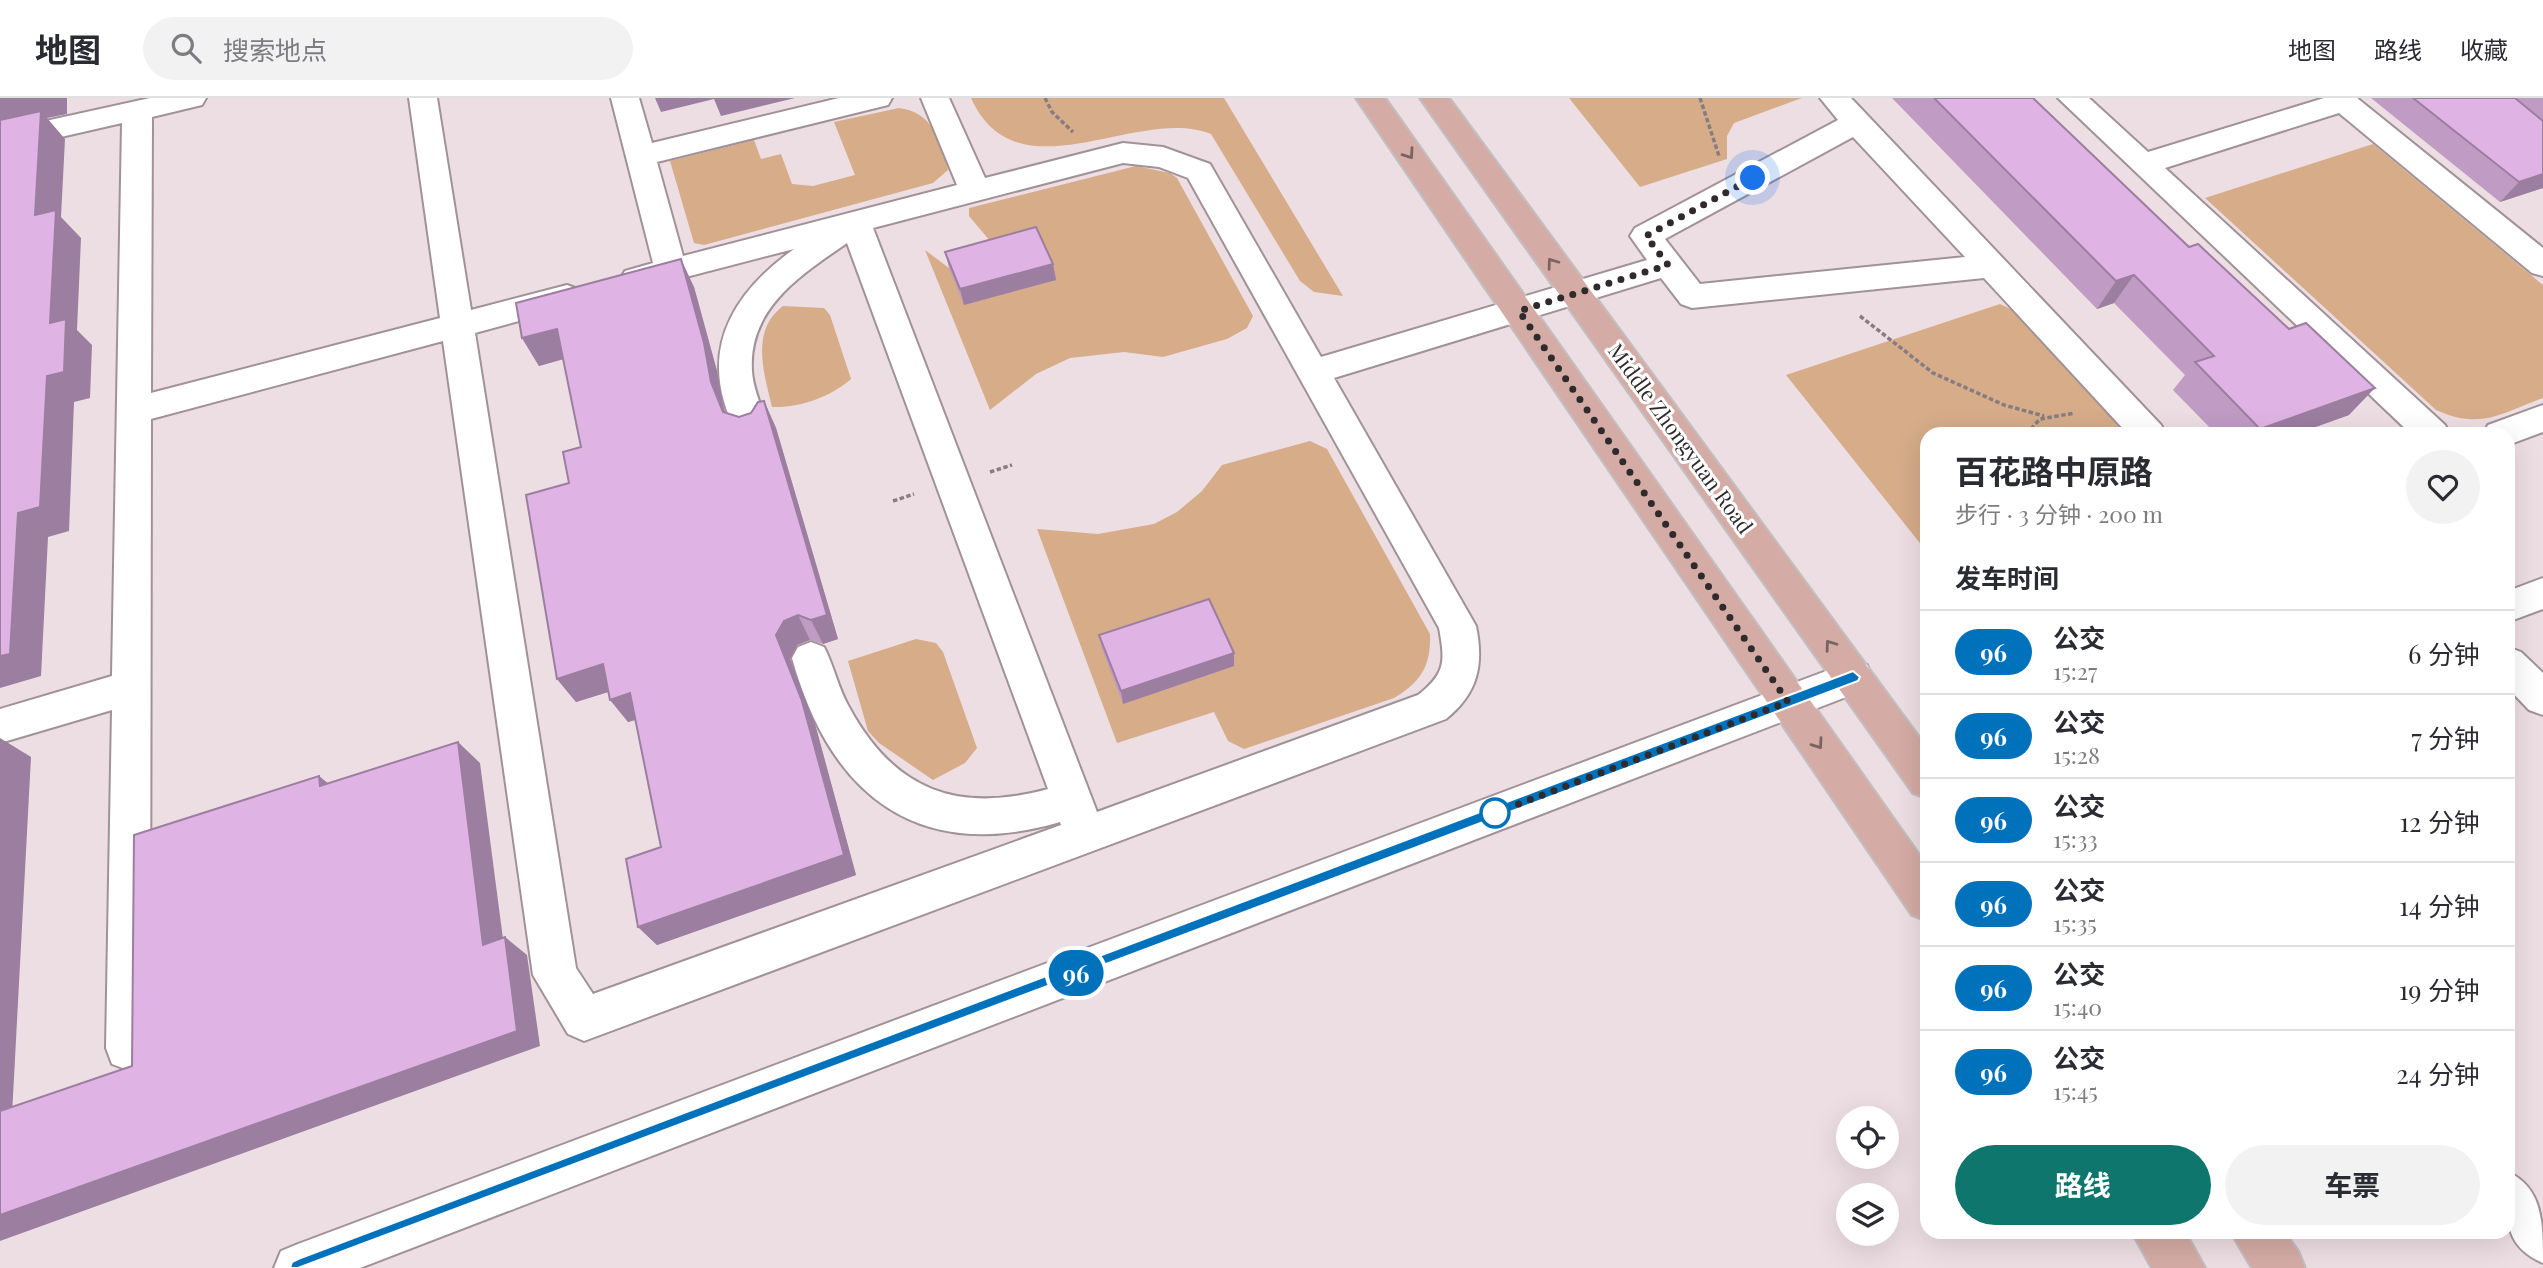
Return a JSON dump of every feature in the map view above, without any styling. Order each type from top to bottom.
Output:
[{"type":"main road","points":[[1370,98],[1920,891]]},
{"type":"main road","name":"Middle Zhongyuan Road","points":[[1434,98],[1920,771]]},
{"type":"main road","points":[[2161,1239],[2181,1268]]},
{"type":"main road","points":[[2260,1239],[2281,1268]]},
{"type":"street","points":[[0,141],[192,98]]},
{"type":"street","points":[[135,410],[457,326],[855,222],[1123,153],[1163,157],[1199,171],[1457,626],[1464,657],[1451,693],[1433,707],[1078,817],[584,1019],[555,975],[457,326],[422,98]]},
{"type":"street","points":[[625,98],[671,270]]},
{"type":"street","points":[[641,156],[878,98]]},
{"type":"street","points":[[934,98],[975,191]]},
{"type":"street","points":[[1834,98],[2143,427]]},
{"type":"street","points":[[2077,103],[2113,98]]},
{"type":"street","points":[[2144,164],[2341,100],[2543,265]]},
{"type":"street","points":[[2077,103],[2426,427]]},
{"type":"street","points":[[128,1048],[138,110]]},
{"type":"street","points":[[1857,122],[1646,236],[1692,296],[1992,266]]},
{"type":"street","points":[[855,222],[1078,817]]},
{"type":"street","points":[[751,428],[735,371],[737,340],[748,309],[763,289],[855,222]]},
{"type":"street","points":[[1313,372],[1668,265]]},
{"type":"street","points":[[2515,428],[2543,418]]},
{"type":"street","points":[[2515,604],[2543,593]]},
{"type":"street","points":[[811,658],[815,677],[842,734],[875,776],[912,802],[963,815],[1078,817]]},
{"type":"street","points":[[2515,670],[2543,698]]},
{"type":"street","points":[[298,1268],[1853,677]]},
{"type":"street","points":[[0,726],[132,687]]},
{"type":"street","points":[[2515,1204],[2543,1239]]},
{"type":"path","points":[[1700,98],[1707,127],[1733,189]]},
{"type":"path","points":[[1822,283],[1933,373],[2004,405],[2044,416],[2125,408]]},
{"type":"path","points":[[2029,427],[2031,423],[2044,416]]},
{"type":"shaded area","points":[[971,98],[1224,98],[1343,296],[1314,292],[1300,281],[1211,134],[1182,128],[1149,130],[1081,143],[1048,146],[1018,142],[992,128]]},
{"type":"shaded area","points":[[1569,98],[1802,98],[1734,123],[1727,136],[1727,159],[1640,187]]},
{"type":"shaded area","points":[[899,108],[919,115],[939,139],[948,170],[933,183],[704,245],[694,243],[670,161],[754,140],[761,159],[781,154],[792,184],[813,186],[855,175],[834,122]]},
{"type":"shaded area","points":[[2373,144],[2543,285],[2543,398],[2490,418],[2466,419],[2436,410],[2205,198]]},
{"type":"shaded area","points":[[1136,166],[1170,173],[1177,178],[1253,316],[1247,328],[1227,339],[1163,357],[1124,352],[1070,358],[1036,374],[990,410],[925,250],[949,268],[1001,254],[969,216],[969,208]]},
{"type":"shaded area","points":[[2000,304],[2013,310],[2123,427],[1920,427],[1920,543],[1786,375]]},
{"type":"shaded area","points":[[783,306],[824,308],[830,315],[851,379],[814,400],[793,406],[772,407],[763,367],[763,340],[773,316]]},
{"type":"shaded area","points":[[1310,441],[1327,449],[1430,634],[1429,655],[1418,679],[1394,698],[1244,749],[1228,741],[1214,712],[1117,743],[1037,529],[1098,534],[1154,524],[1177,512],[1202,491],[1222,465]]},
{"type":"shaded area","points":[[916,639],[936,643],[943,652],[977,748],[965,763],[933,780],[879,743],[868,731],[848,661]]},
{"type":"building","points":[[1934,98],[2033,98],[2189,247],[2198,244],[2289,329],[2306,323],[2375,388],[2266,427],[2258,427],[2195,362],[2214,356],[2134,275],[2116,281]]},
{"type":"building","points":[[2413,98],[2515,98],[2543,121],[2543,174],[2519,182]]},
{"type":"building","points":[[41,111],[35,215],[56,210],[50,323],[66,319],[64,372],[47,376],[40,507],[18,513],[10,654],[0,656],[0,120]]},
{"type":"building","points":[[1036,227],[1053,264],[960,289],[945,252]]},
{"type":"building","points":[[681,259],[704,343],[711,382],[723,412],[739,417],[751,413],[758,402],[764,401],[827,615],[811,620],[798,615],[784,621],[776,635],[802,701],[844,855],[638,927],[626,859],[661,847],[630,693],[610,700],[603,664],[557,679],[526,495],[569,483],[563,452],[581,447],[557,329],[522,338],[516,303]]},
{"type":"building","points":[[1209,599],[1234,653],[1121,691],[1099,635]]},
{"type":"building","points":[[458,742],[483,945],[505,937],[517,1031],[0,1215],[0,1111],[132,1066],[134,835],[319,776],[320,786]]},
{"type":"bus line","name":"96","points":[[298,1268],[1853,677]]},
{"type":"route","points":[[1495,813],[1788,702],[1519,311],[1668,265],[1646,236],[1753,178]]}]
